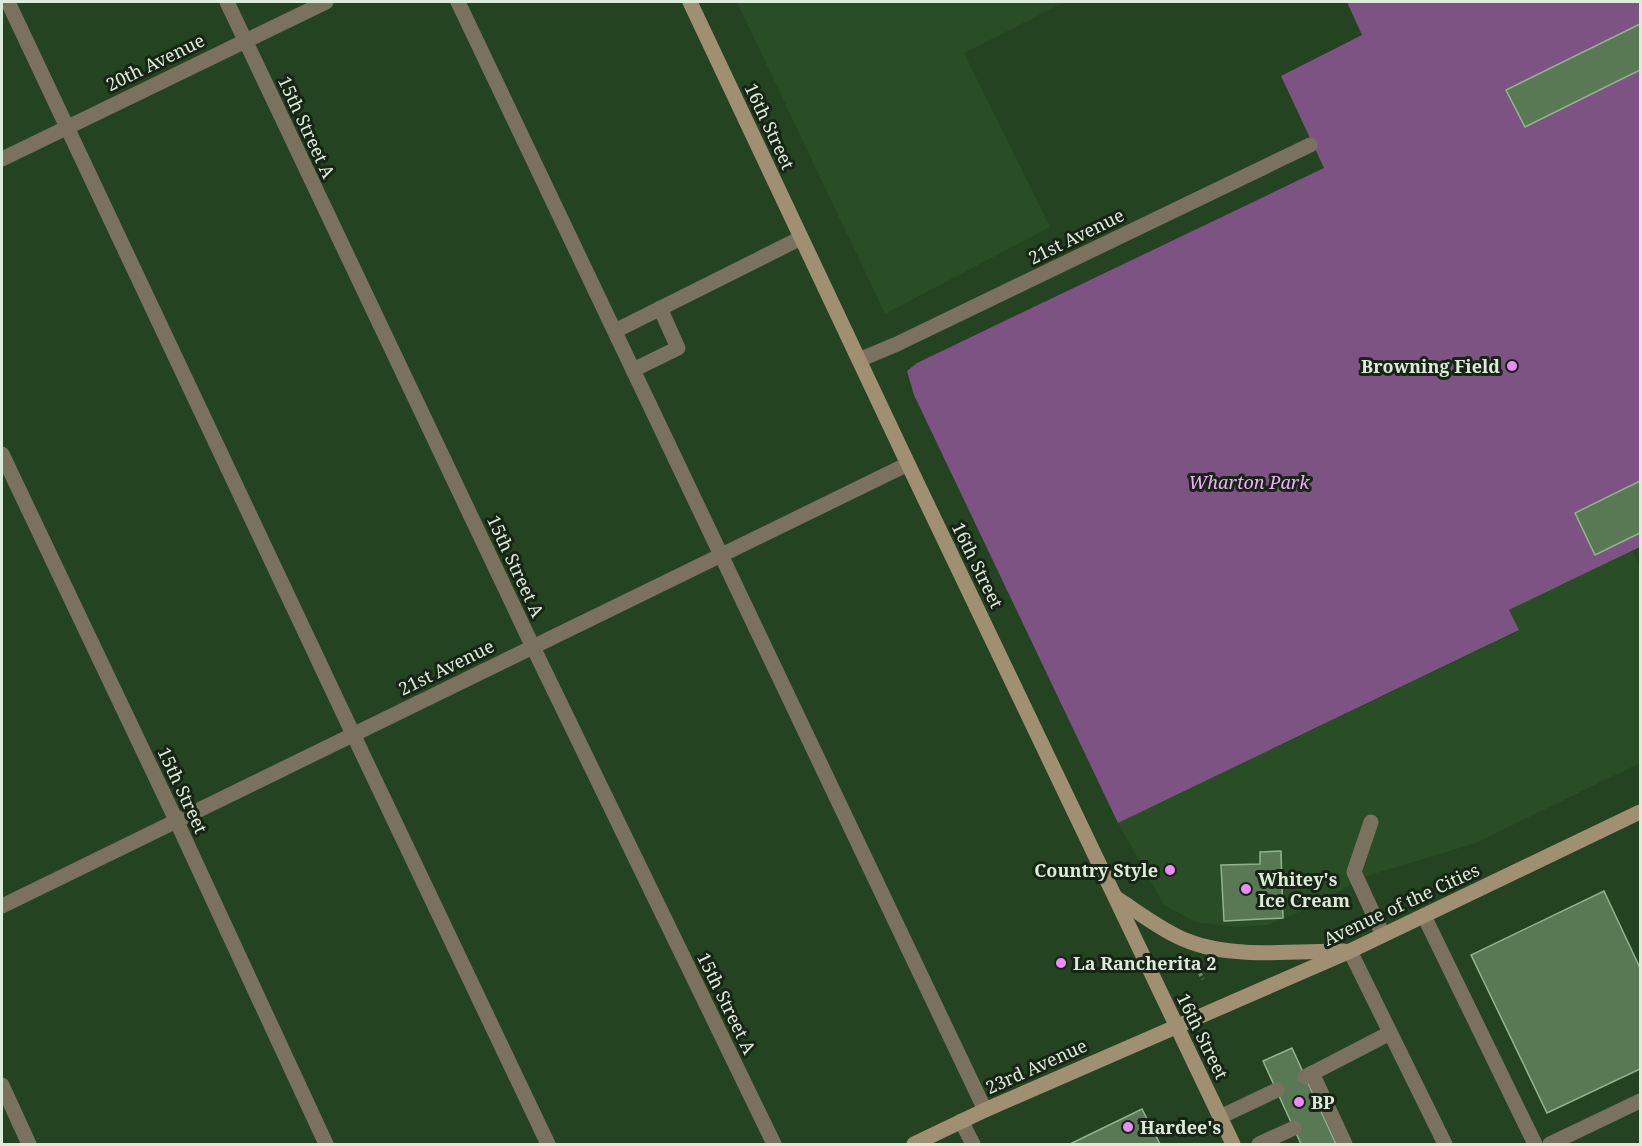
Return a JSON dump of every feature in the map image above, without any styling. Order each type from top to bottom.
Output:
[{"type":"main road","name":"16th Street","points":[[690,2],[1233,1144]]},
{"type":"main road","name":"Avenue of the Cities","points":[[1176,1025],[1350,951],[1641,812]]},
{"type":"main road","points":[[1116,898],[1187,941],[1211,948],[1232,952],[1350,951]]},
{"type":"main road","name":"23rd Avenue","points":[[918,1144],[961,1121],[1176,1025]]},
{"type":"street","points":[[8,2],[352,734],[548,1144]]},
{"type":"street","name":"15th Street A","points":[[227,2],[532,645],[774,1144]]},
{"type":"street","name":"20th Avenue","points":[[2,159],[326,2]]},
{"type":"street","points":[[458,2],[985,1110]]},
{"type":"street","name":"21st Avenue","points":[[859,360],[897,344],[1310,145]]},
{"type":"street","points":[[615,331],[801,238]]},
{"type":"street","points":[[633,370],[678,348],[660,308]]},
{"type":"street","name":"15th Street","points":[[2,454],[176,820],[326,1144]]},
{"type":"street","name":"21st Avenue","points":[[2,906],[532,645],[908,464]]},
{"type":"street","points":[[1371,822],[1354,872],[1383,935]]},
{"type":"street","points":[[1424,916],[1535,1144]]},
{"type":"street","points":[[1350,951],[1445,1144]]},
{"type":"street","points":[[1345,1144],[1326,1113],[1308,1075],[1390,1033]]},
{"type":"street","points":[[2,1085],[29,1144]]},
{"type":"street","points":[[1220,1117],[1277,1090]]},
{"type":"street","points":[[1550,1144],[1571,1140],[1641,1101]]},
{"type":"street","points":[[961,1121],[973,1144]]},
{"type":"street","points":[[1259,1144],[1294,1128]]},
{"type":"path","points":[[1195,965],[1203,979]]},
{"type":"shaded area","points":[[737,2],[1065,2],[964,53],[1050,227],[885,314]]},
{"type":"shaded area","points":[[1633,551],[1640,566],[1640,763],[1476,843],[1367,876],[1304,910],[1268,925],[1236,927],[1195,922],[1164,905],[1118,823],[1519,631],[1509,610]]},
{"type":"green space","name":"Wharton Park","points":[[1347,2],[1640,2],[1640,547],[1509,610],[1519,630],[1118,823],[914,395],[907,371],[917,363],[1324,168],[1281,76],[1362,35]]},
{"type":"building","points":[[1640,24],[1640,70],[1525,127],[1506,90]]},
{"type":"building","points":[[1640,481],[1640,533],[1595,555],[1575,513]]},
{"type":"building","points":[[1281,851],[1283,918],[1224,921],[1221,865],[1260,864],[1260,852]]},
{"type":"building","points":[[1604,891],[1640,968],[1640,1069],[1547,1113],[1471,955]]},
{"type":"building","name":"BP","points":[[1292,1048],[1336,1144],[1301,1144],[1263,1061]]},
{"type":"building","name":"Hardee's","points":[[1142,1109],[1160,1144],[1070,1144]]},
{"type":"place","name":"Browning Field","points":[[1512,366]]},
{"type":"place","name":"Country Style","points":[[1170,870]]},
{"type":"place","name":"Whitey's Ice Cream","points":[[1246,889]]},
{"type":"place","name":"La Rancherita 2","points":[[1061,963]]},
{"type":"place","name":"BP","points":[[1299,1102]]},
{"type":"place","name":"Hardee's","points":[[1128,1127]]}]
